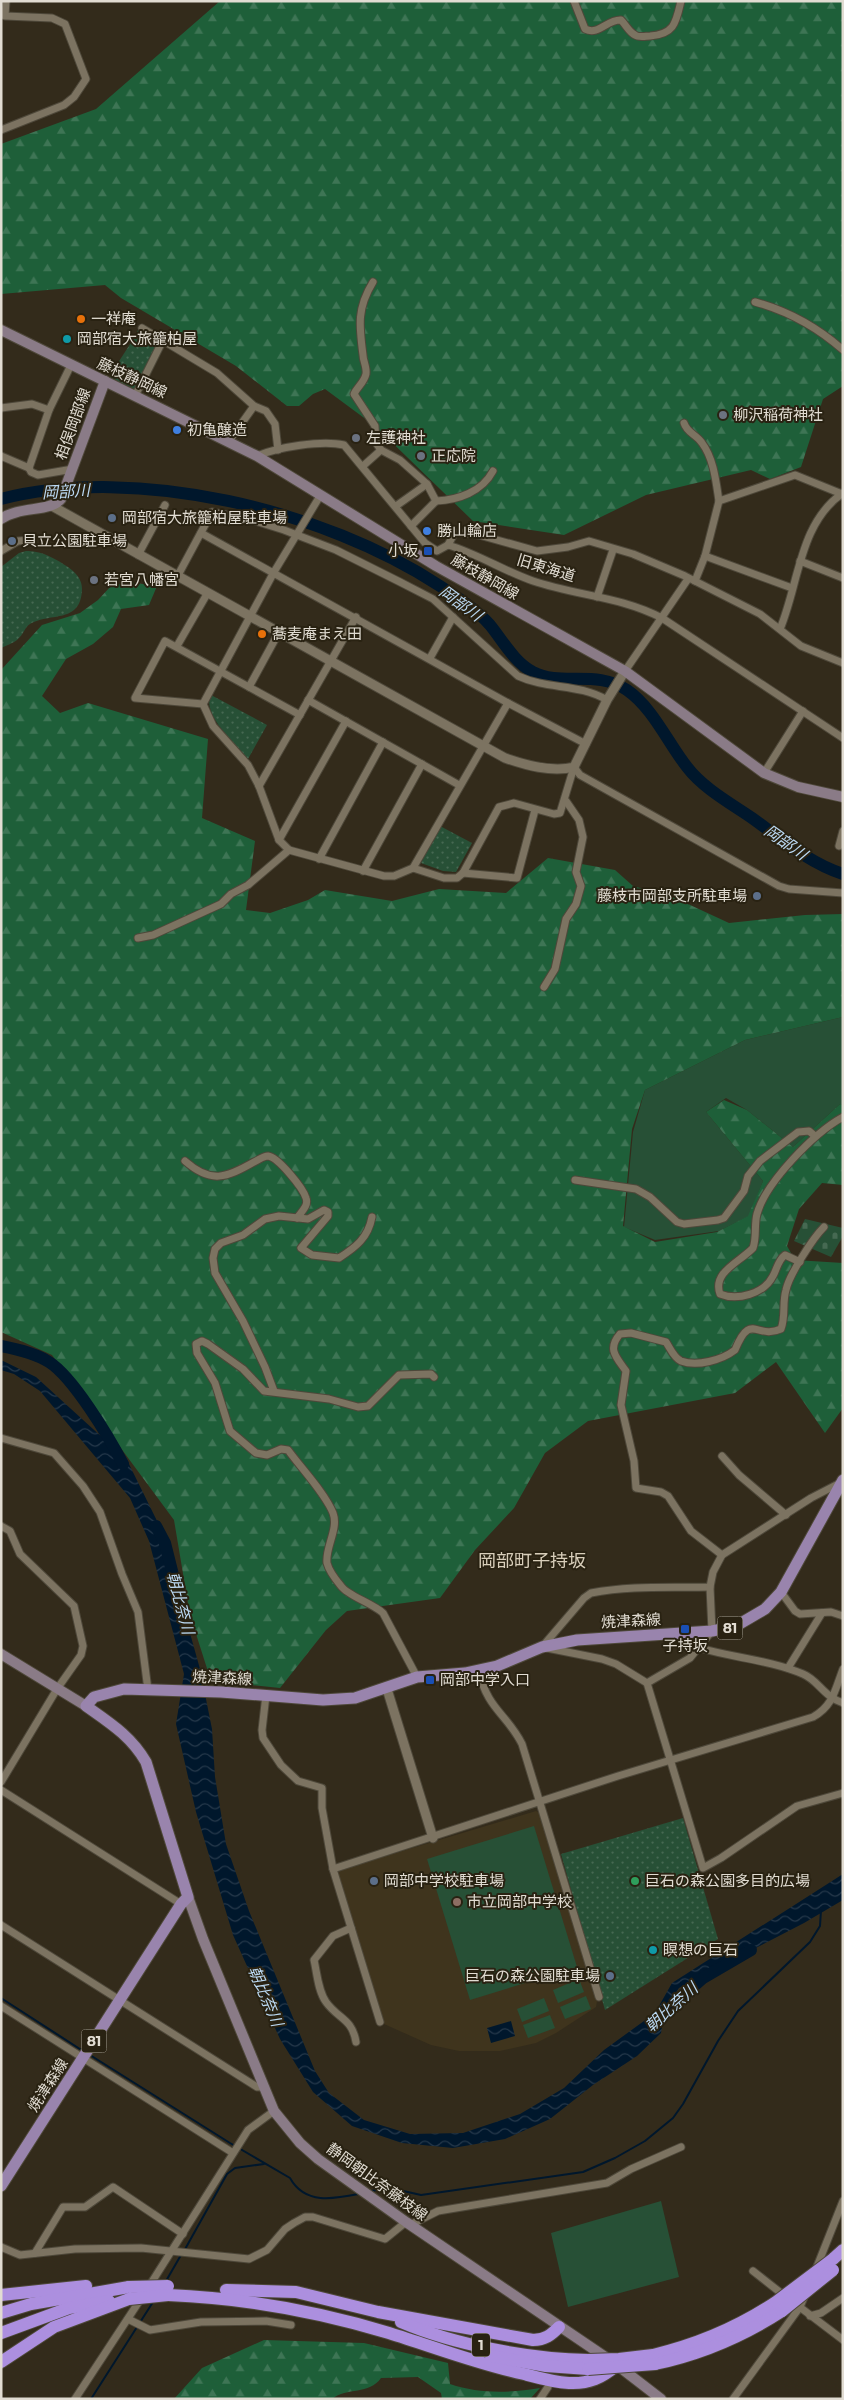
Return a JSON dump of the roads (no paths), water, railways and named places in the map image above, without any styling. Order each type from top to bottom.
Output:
[{"type":"highway","points":[[836,2263],[843,2250]]},
{"type":"highway","name":"1","points":[[378,2312],[429,2332],[502,2350],[588,2365],[620,2359],[654,2359],[721,2334],[779,2307],[836,2263]]},
{"type":"highway","points":[[1,2295],[84,2286],[129,2293]]},
{"type":"highway","points":[[1,2313],[31,2304],[168,2290],[296,2292],[378,2312],[533,2340],[542,2340],[550,2336],[559,2327]]},
{"type":"highway","points":[[168,2290],[246,2300],[519,2362],[588,2365]]},
{"type":"highway","points":[[1,2334],[76,2306],[129,2293]]},
{"type":"highway","points":[[1,2362],[54,2327],[129,2293]]},
{"type":"highway","points":[[389,2333],[482,2364],[556,2382],[571,2383],[596,2380],[617,2365]]},
{"type":"main road","name":"藤枝静岡線","points":[[4,334],[72,365],[257,456],[436,566],[623,674],[764,773],[798,787],[843,797]]},
{"type":"main road","name":"相俣岡部線","points":[[1,520],[16,511],[52,506],[61,499],[104,382]]},
{"type":"main road","name":"焼津森線","points":[[86,1706],[94,1697],[111,1691],[221,1692],[337,1700],[355,1698],[416,1678],[479,1671],[497,1666],[542,1647],[590,1639],[712,1632],[736,1626],[765,1609],[781,1592],[843,1481]]},
{"type":"main road","points":[[1,1654],[86,1706],[120,1730],[139,1750],[146,1762],[185,1900]]},
{"type":"main road","name":"焼津森線","points":[[1,2186],[118,2000],[185,1900]]},
{"type":"main road","name":"静岡朝比奈藤枝線","points":[[185,1900],[274,2111],[309,2152],[408,2224],[617,2365],[661,2399]]},
{"type":"street","points":[[1,130],[64,106],[74,97],[86,79],[65,24],[52,18],[5,16],[6,1]]},
{"type":"street","points":[[574,1],[585,29],[595,31],[616,20],[621,20],[639,37],[661,35],[669,32],[674,25],[681,1]]},
{"type":"street","points":[[373,282],[364,296],[359,312],[366,369],[364,382],[354,394],[375,426],[376,443],[381,450],[400,460],[427,484],[436,501]]},
{"type":"street","points":[[755,302],[778,308],[823,332],[843,350]]},
{"type":"street","points":[[142,328],[217,373],[254,406],[266,411],[273,419],[278,450]]},
{"type":"street","points":[[135,396],[163,340]]},
{"type":"street","points":[[29,468],[49,410],[72,365]]},
{"type":"street","points":[[1,408],[32,404],[49,410]]},
{"type":"street","points":[[228,441],[254,406]]},
{"type":"street","points":[[413,868],[444,878],[457,878],[463,873],[499,806],[514,803],[535,810],[554,814],[560,813],[566,801],[574,767],[607,700],[662,618],[692,580],[705,556],[719,501],[714,470],[708,452],[702,441],[686,430],[684,423]]},
{"type":"street","points":[[257,456],[278,450],[334,443],[348,449],[425,543],[437,551]]},
{"type":"street","points":[[363,466],[381,450]]},
{"type":"street","points":[[1,456],[29,468],[31,472],[38,475],[72,473]]},
{"type":"street","points":[[411,526],[436,501],[454,500],[486,484],[493,472]]},
{"type":"street","points":[[719,501],[795,475],[842,494],[812,531],[800,561],[780,629]]},
{"type":"street","points":[[396,506],[427,484]]},
{"type":"street","points":[[203,704],[274,572],[320,496]]},
{"type":"street","points":[[138,555],[165,505]]},
{"type":"street","points":[[52,506],[176,577],[483,745],[517,762],[550,768],[566,769],[574,767]]},
{"type":"street","points":[[176,577],[212,512],[252,520],[336,550],[433,599],[518,676],[532,682],[589,691],[607,700]]},
{"type":"street","points":[[437,551],[448,545],[454,532],[479,535],[537,551],[568,547],[589,541],[613,550],[632,554],[692,580],[760,614],[801,646],[843,663]]},
{"type":"street","points":[[201,533],[356,617],[508,703],[586,744]]},
{"type":"street","points":[[1,552],[18,542],[30,540]]},
{"type":"street","name":"旧東海道","points":[[448,545],[467,551],[534,582],[639,606],[662,618],[843,738]]},
{"type":"street","points":[[597,596],[613,550]]},
{"type":"street","points":[[436,566],[437,551]]},
{"type":"street","points":[[705,556],[792,588]]},
{"type":"street","points":[[800,561],[843,578]]},
{"type":"street","points":[[177,646],[207,594]]},
{"type":"street","points":[[259,786],[356,617]]},
{"type":"street","points":[[430,658],[454,618]]},
{"type":"street","points":[[249,687],[279,632]]},
{"type":"street","points":[[203,704],[135,698],[165,641],[300,715]]},
{"type":"street","points":[[308,700],[459,785]]},
{"type":"street","points":[[203,704],[213,726],[248,766],[259,786],[279,840],[289,850],[363,871],[384,876],[394,876],[413,868],[459,785],[508,703]]},
{"type":"street","points":[[764,773],[802,711]]},
{"type":"street","points":[[279,840],[346,721]]},
{"type":"street","points":[[320,859],[384,742]]},
{"type":"street","points":[[363,871],[422,764]]},
{"type":"street","points":[[574,767],[580,775],[779,886],[789,889],[843,893]]},
{"type":"street","points":[[544,987],[555,969],[566,918],[576,904],[581,886],[576,872],[583,837],[579,820],[566,801]]},
{"type":"street","points":[[463,873],[517,878],[535,810]]},
{"type":"street","points":[[839,846],[843,830]]},
{"type":"street","points":[[138,938],[153,935],[192,915],[221,904],[231,894],[248,885],[289,850]]},
{"type":"street","points":[[800,1262],[785,1255],[781,1258],[772,1278],[744,1297],[728,1298],[720,1294],[717,1286],[719,1277],[754,1248],[758,1213],[765,1198],[788,1166],[814,1136],[843,1118]]},
{"type":"street","points":[[574,1180],[636,1188],[650,1197],[677,1222],[684,1224],[718,1220],[724,1218],[744,1191],[748,1176],[769,1153],[798,1132],[809,1131],[814,1136]]},
{"type":"street","points":[[185,1161],[198,1172],[212,1177],[232,1175],[265,1156],[273,1157],[306,1199],[306,1207],[297,1218]]},
{"type":"street","points":[[274,1391],[266,1367],[243,1321],[215,1273],[213,1258],[215,1249],[222,1243],[243,1235],[266,1219],[279,1216],[308,1219],[324,1210],[328,1212],[328,1216],[301,1248],[312,1255],[332,1259],[339,1258],[362,1242],[370,1228],[372,1217]]},
{"type":"street","points":[[722,1555],[691,1531],[668,1496],[661,1492],[636,1488],[634,1461],[621,1406],[626,1371],[613,1352],[613,1342],[620,1334],[631,1333],[666,1342],[675,1356],[687,1362],[709,1362],[735,1350],[742,1332],[747,1329],[776,1331],[781,1329],[784,1322],[786,1288],[815,1236],[824,1227]]},
{"type":"street","points":[[416,1678],[383,1613],[374,1605],[342,1589],[330,1570],[327,1562],[334,1527],[334,1514],[288,1450],[281,1448],[266,1455],[256,1453],[230,1431],[215,1383],[196,1353],[196,1344],[202,1341],[208,1344],[242,1369],[264,1391],[329,1399],[358,1407],[368,1406],[399,1375],[431,1374],[434,1377]]},
{"type":"street","points":[[1,1438],[54,1453],[83,1486],[100,1512],[138,1612],[152,1690]]},
{"type":"street","points":[[722,1456],[739,1475],[786,1515]]},
{"type":"street","points":[[647,1683],[690,1658],[712,1632],[710,1587],[713,1572],[722,1555],[843,1481]]},
{"type":"street","points":[[1,1526],[10,1531],[20,1554],[74,1606],[79,1619],[83,1642],[81,1655],[57,1689],[1,1782]]},
{"type":"street","points":[[710,1587],[671,1588],[645,1586],[591,1593],[584,1598],[542,1647],[602,1659],[616,1664],[647,1683],[702,1868],[721,1858],[797,1806],[843,1792]]},
{"type":"street","points":[[781,1592],[795,1611],[800,1614],[831,1612],[843,1616]]},
{"type":"street","points":[[788,1668],[822,1613]]},
{"type":"street","points":[[700,1648],[788,1668],[806,1675],[832,1700],[843,1704]]},
{"type":"street","points":[[333,1869],[813,1717],[825,1710],[832,1700],[843,1669]]},
{"type":"street","points":[[479,1671],[487,1697],[516,1731],[522,1744],[599,1997]]},
{"type":"street","points":[[387,1689],[433,1838]]},
{"type":"street","points":[[266,1695],[263,1738],[281,1765],[298,1781],[322,1788],[322,1808],[333,1869],[380,2022]]},
{"type":"street","points":[[1,1790],[185,1900]]},
{"type":"street","points":[[1,1925],[257,2088],[265,2087]]},
{"type":"street","points":[[351,1928],[333,1936],[314,1960],[324,1999],[348,2021],[354,2032],[356,2042]]},
{"type":"street","points":[[1,2006],[233,2153]]},
{"type":"street","points":[[75,2399],[183,2234],[233,2153],[260,2119],[274,2111]]},
{"type":"street","points":[[1,2248],[20,2256],[35,2253],[107,2248],[172,2250],[249,2260],[267,2250],[284,2230],[305,2218],[313,2217],[386,2239],[408,2224],[438,2211],[607,2183],[631,2169],[681,2147]]},
{"type":"street","points":[[35,2253],[63,2207],[85,2207],[113,2187],[183,2234]]},
{"type":"street","points":[[733,2399],[800,2307],[843,2202]]},
{"type":"street","points":[[753,2272],[843,2340]]},
{"type":"street","points":[[810,2316],[821,2313],[843,2298]]},
{"type":"street","points":[[128,2319],[150,2330],[201,2322],[266,2321],[291,2326]]},
{"type":"street","points":[[540,2399],[548,2387]]},
{"type":"water","points":[[1,1360],[36,1377],[127,1460],[161,1529],[200,1669],[212,1729],[215,1777],[226,1844],[249,1911],[315,2071],[329,2093],[364,2120],[410,2134],[463,2133],[520,2114],[564,2088],[604,2050],[655,2013],[672,1983],[843,1874],[843,1900],[804,1923],[679,1988],[665,2008],[661,2033],[637,2056],[593,2085],[550,2119],[505,2139],[453,2148],[402,2143],[352,2126],[313,2092],[280,2039],[233,1935],[196,1812],[176,1724],[184,1674],[149,1541],[130,1498],[40,1391],[14,1374],[1,1370]]},
{"type":"water","points":[[511,2021],[515,2036],[491,2043],[487,2028]]},
{"type":"waterway","name":"岡部川","points":[[1,499],[54,490],[111,487],[169,491],[228,501],[286,516],[342,535],[393,559],[460,599],[485,619],[514,657],[533,672],[555,678],[603,680],[627,690],[645,706],[680,758],[701,782],[795,849],[818,863],[843,874]]},
{"type":"waterway","name":"朝比奈川","points":[[1,1346],[38,1356],[49,1362],[69,1380],[90,1408],[123,1464]]},
{"type":"waterway","name":"朝比奈川","points":[[156,1526],[165,1543],[182,1611]]},
{"type":"waterway","points":[[371,2191],[390,2188],[421,2195],[583,2172],[615,2158],[645,2141],[673,2118],[683,2104],[718,2041],[738,2011],[810,1942],[820,1926],[821,1910]]},
{"type":"waterway","name":"朝比奈川","points":[[653,2022],[703,1978],[751,1950]]},
{"type":"waterway","points":[[1,1998],[83,2051]]},
{"type":"waterway","points":[[90,2055],[230,2143],[290,2178],[296,2187],[304,2193],[321,2198],[359,2194]]},
{"type":"waterway","points":[[184,2251],[227,2174],[235,2168],[264,2164]]},
{"type":"waterway","points":[[166,2281],[181,2255]]},
{"type":"waterway","points":[[91,2399],[153,2302]]},
{"type":"place","name":"一祥庵","points":[[81,319]]},
{"type":"place","name":"岡部宿大旅籠柏屋","points":[[67,339]]},
{"type":"place","name":"柳沢稲荷神社","points":[[723,415]]},
{"type":"place","name":"初亀醸造","points":[[177,430]]},
{"type":"place","name":"左護神社","points":[[356,438]]},
{"type":"place","name":"正応院","points":[[421,456]]},
{"type":"place","name":"岡部宿大旅籠柏屋駐車場","points":[[112,518]]},
{"type":"place","name":"勝山輪店","points":[[427,531]]},
{"type":"place","name":"貝立公園駐車場","points":[[12,541]]},
{"type":"place","name":"小坂","points":[[428,551]]},
{"type":"place","name":"若宮八幡宮","points":[[94,580]]},
{"type":"place","name":"蕎麦庵まえ田","points":[[262,634]]},
{"type":"place","name":"藤枝市岡部支所駐車場","points":[[757,896]]},
{"type":"place","name":"子持坂","points":[[685,1629]]},
{"type":"place","name":"岡部中学入口","points":[[430,1680]]},
{"type":"place","name":"岡部中学校駐車場","points":[[374,1881]]},
{"type":"place","name":"巨石の森公園多目的広場","points":[[635,1881]]},
{"type":"place","name":"市立岡部中学校","points":[[457,1902]]},
{"type":"place","name":"瞑想の巨石","points":[[653,1950]]},
{"type":"place","name":"巨石の森公園駐車場","points":[[610,1976]]},
{"type":"district","name":"岡部町子持坂","points":[[532,1561]]}]
